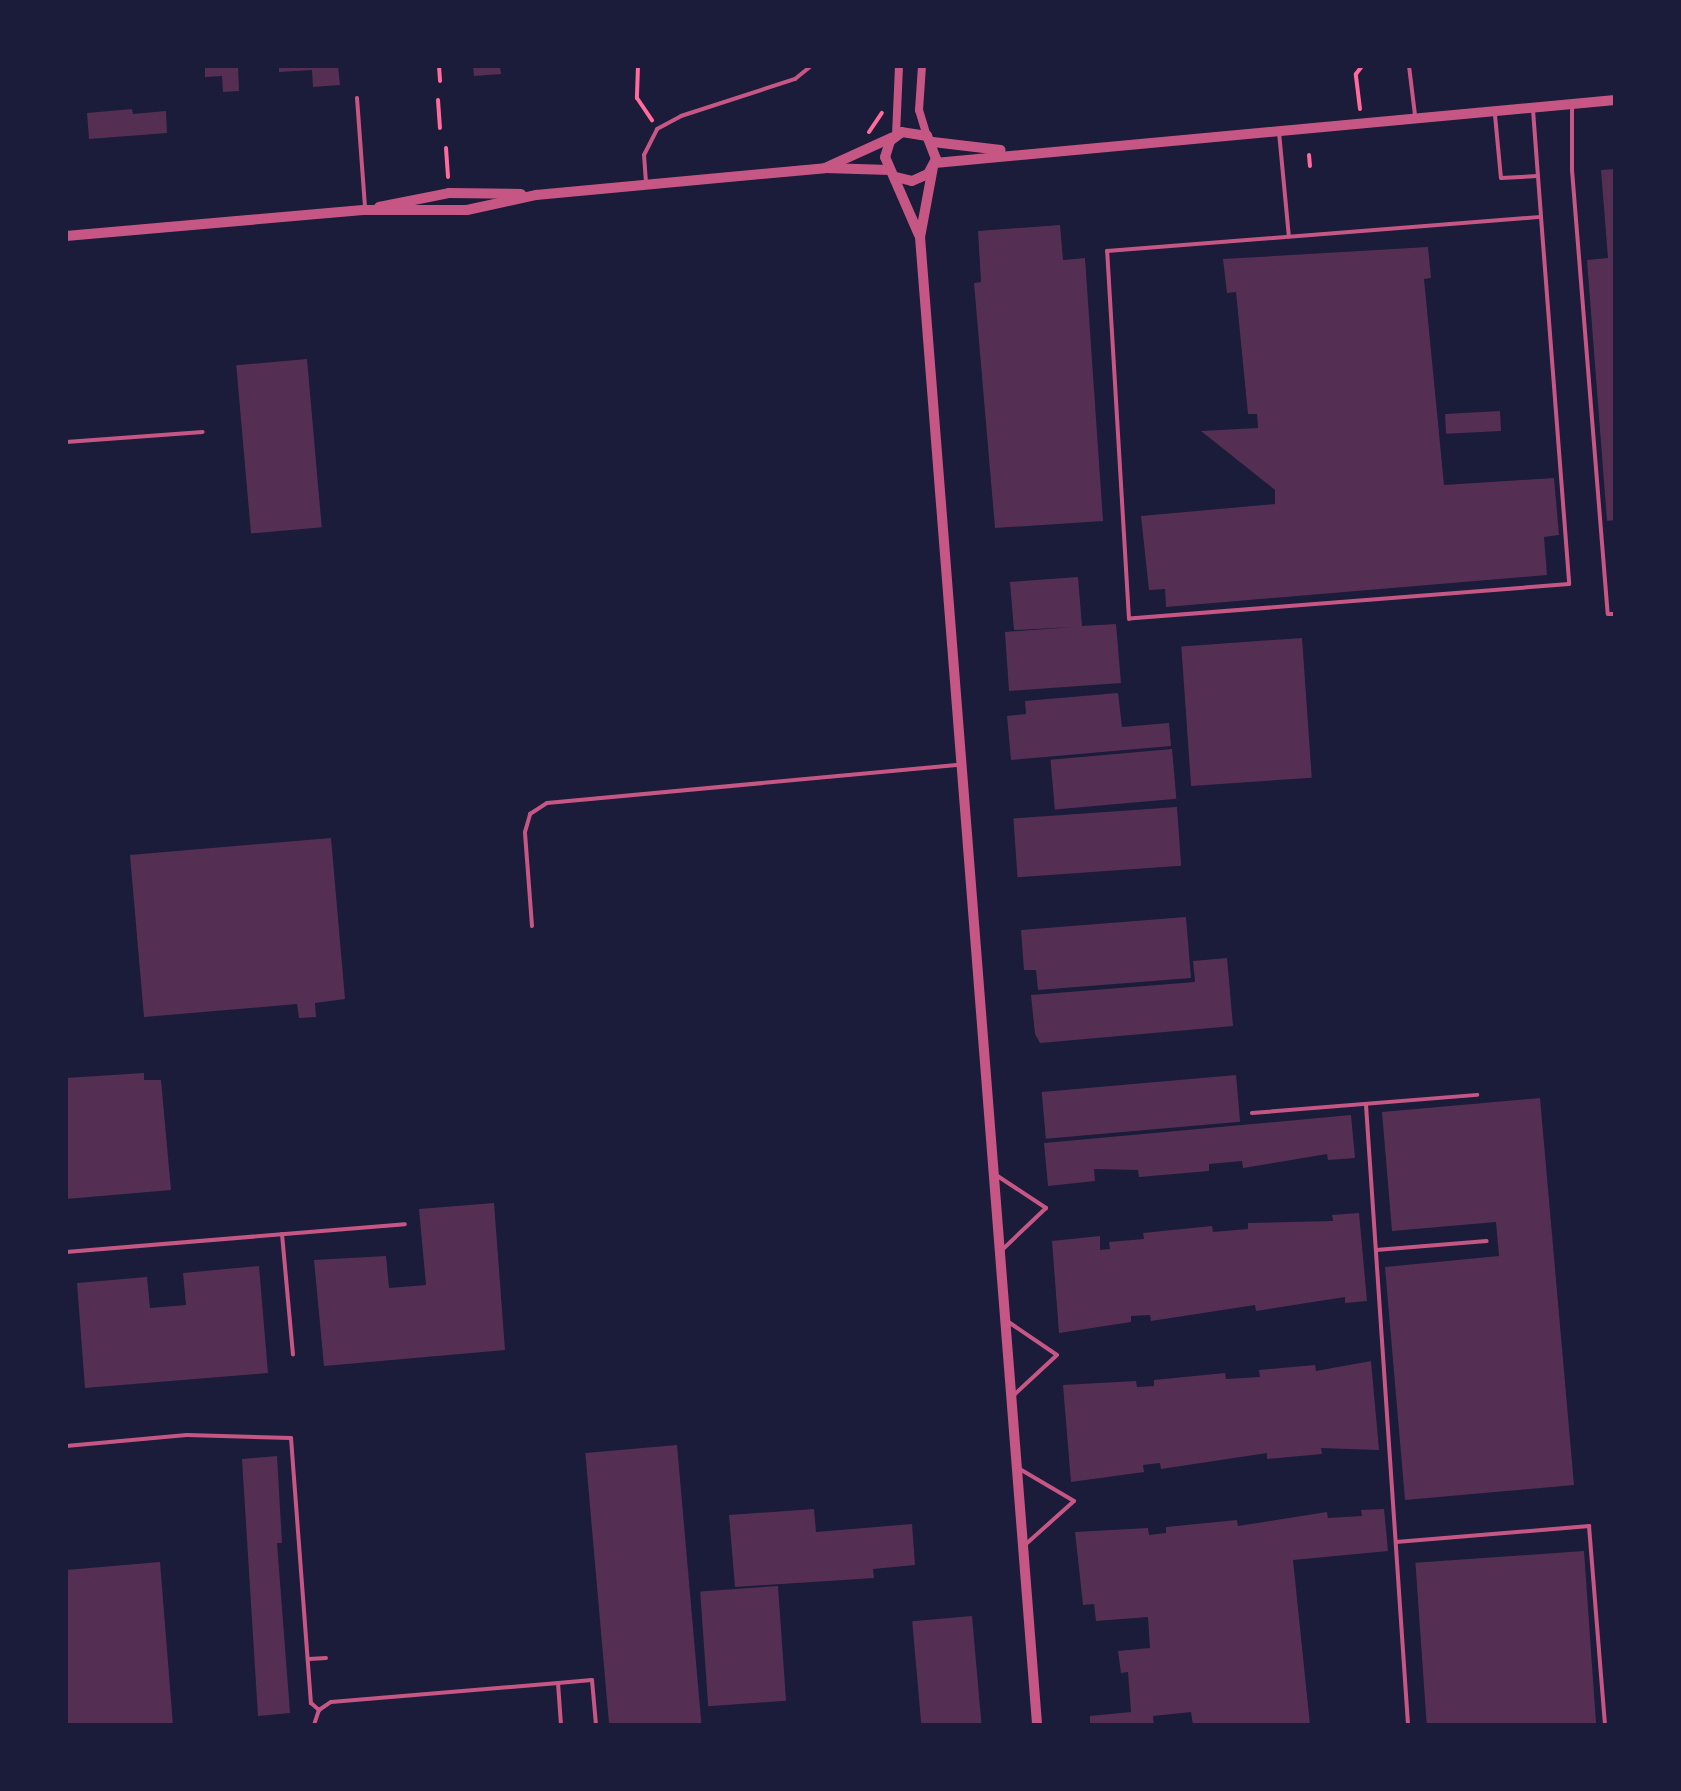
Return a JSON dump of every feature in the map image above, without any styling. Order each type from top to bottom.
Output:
[{"type":"street","points":[[899,66],[895,135],[886,149],[920,237]]},
{"type":"street","points":[[922,66],[919,110],[930,139],[934,165],[920,237],[1037,1725]]},
{"type":"street","points":[[66,236],[366,210],[467,210],[536,195],[825,168],[893,173],[921,179],[934,165],[1015,152],[1615,100]]},
{"type":"street","points":[[825,168],[911,130],[930,139],[1015,152]]},
{"type":"street","points":[[366,210],[449,193],[536,195]]},
{"type":"lane","points":[[646,183],[644,155],[657,129],[681,116],[795,79],[811,66]]},
{"type":"lane","points":[[1409,66],[1415,118]]},
{"type":"lane","points":[[357,98],[366,210]]},
{"type":"lane","points":[[1572,104],[1572,170],[1606,598],[1608,614],[1615,614]]},
{"type":"lane","points":[[1533,108],[1569,584],[1129,619],[1107,251],[1541,217]]},
{"type":"lane","points":[[1495,111],[1501,178],[1538,176]]},
{"type":"lane","points":[[1279,129],[1289,237]]},
{"type":"lane","points":[[66,442],[203,432]]},
{"type":"lane","points":[[532,926],[525,832],[530,814],[547,803],[961,765]]},
{"type":"lane","points":[[1252,1113],[1477,1095]]},
{"type":"lane","points":[[1366,1105],[1408,1725]]},
{"type":"lane","points":[[994,1173],[1046,1208],[1000,1252]]},
{"type":"lane","points":[[66,1252],[405,1224]]},
{"type":"lane","points":[[282,1234],[293,1355]]},
{"type":"lane","points":[[1376,1250],[1487,1241]]},
{"type":"lane","points":[[1005,1320],[1057,1355],[1011,1398]]},
{"type":"lane","points":[[66,1446],[196,1435],[291,1438],[311,1703],[319,1710]]},
{"type":"lane","points":[[1016,1466],[1074,1501],[1023,1547]]},
{"type":"lane","points":[[1396,1542],[1589,1526],[1605,1725]]},
{"type":"lane","points":[[308,1660],[326,1658]]},
{"type":"lane","points":[[314,1725],[319,1710],[331,1702],[592,1680],[596,1725]]},
{"type":"lane","points":[[558,1683],[561,1725]]},
{"type":"path","points":[[439,66],[440,81]]},
{"type":"path","points":[[638,66],[637,98],[657,129]]},
{"type":"path","points":[[1362,66],[1356,74],[1362,122]]},
{"type":"path","points":[[438,100],[440,128]]},
{"type":"path","points":[[863,141],[883,111]]},
{"type":"path","points":[[446,148],[448,177]]},
{"type":"path","points":[[1309,155],[1310,166]]},
{"type":"building","points":[[205,66],[238,66],[239,91],[223,92],[222,76],[205,77]]},
{"type":"building","points":[[279,66],[338,66],[340,85],[313,87],[312,70],[279,72]]},
{"type":"building","points":[[473,66],[500,66],[501,74],[474,76]]},
{"type":"building","points":[[132,109],[133,114],[166,111],[167,133],[89,139],[87,113]]},
{"type":"building","points":[[1615,169],[1615,520],[1607,521],[1587,260],[1608,258],[1601,170]]},
{"type":"building","points":[[1060,225],[1063,260],[1085,258],[1103,521],[995,528],[974,283],[981,282],[978,231]]},
{"type":"building","points":[[1428,247],[1431,278],[1424,279],[1444,485],[1554,478],[1559,535],[1544,537],[1547,575],[1166,607],[1165,589],[1149,590],[1141,516],[1275,504],[1275,490],[1201,431],[1258,428],[1257,414],[1248,414],[1236,292],[1227,293],[1223,259]]},
{"type":"building","points":[[307,359],[322,527],[251,534],[236,365]]},
{"type":"building","points":[[1500,411],[1501,431],[1446,434],[1445,414]]},
{"type":"building","points":[[1078,577],[1082,626],[1116,624],[1121,683],[1009,691],[1005,632],[1074,627],[1014,630],[1010,582]]},
{"type":"building","points":[[1302,638],[1312,778],[1191,786],[1181,646]]},
{"type":"building","points":[[1118,693],[1122,727],[1169,723],[1171,746],[1011,760],[1007,716],[1026,714],[1025,701]]},
{"type":"building","points":[[1172,749],[1176,799],[1055,809],[1050,760]]},
{"type":"building","points":[[1177,807],[1181,866],[1018,877],[1013,818]]},
{"type":"building","points":[[331,838],[345,999],[315,1003],[316,1017],[299,1018],[297,1004],[144,1017],[130,855]]},
{"type":"building","points":[[1186,917],[1191,978],[1038,990],[1036,970],[1024,970],[1021,930]]},
{"type":"building","points":[[1227,958],[1233,1026],[1040,1043],[1035,1034],[1031,995],[1195,982],[1193,961]]},
{"type":"building","points":[[144,1073],[144,1080],[161,1080],[171,1190],[66,1199],[66,1078]]},
{"type":"building","points":[[1236,1075],[1240,1122],[1046,1139],[1042,1092]]},
{"type":"building","points":[[1540,1098],[1574,1485],[1405,1500],[1385,1267],[1499,1256],[1496,1222],[1392,1231],[1382,1112]]},
{"type":"building","points":[[1351,1115],[1355,1158],[1328,1160],[1327,1154],[1243,1168],[1242,1161],[1209,1164],[1209,1171],[1139,1177],[1138,1170],[1094,1169],[1095,1181],[1048,1186],[1044,1143]]},
{"type":"building","points":[[494,1203],[505,1350],[324,1366],[314,1260],[386,1256],[389,1288],[426,1285],[419,1209]]},
{"type":"building","points":[[1359,1213],[1367,1301],[1345,1303],[1345,1297],[1256,1311],[1255,1305],[1151,1321],[1150,1315],[1131,1316],[1131,1322],[1059,1333],[1052,1241],[1100,1236],[1100,1250],[1110,1249],[1109,1242],[1144,1239],[1143,1233],[1212,1226],[1213,1232],[1248,1229],[1248,1223],[1333,1221],[1332,1215]]},
{"type":"building","points":[[259,1266],[268,1373],[85,1388],[77,1283],[147,1277],[150,1308],[186,1305],[183,1273]]},
{"type":"building","points":[[1371,1361],[1379,1450],[1321,1448],[1322,1454],[1267,1459],[1267,1453],[1161,1469],[1160,1463],[1143,1465],[1144,1472],[1071,1482],[1063,1385],[1136,1381],[1137,1387],[1154,1386],[1154,1380],[1225,1373],[1226,1379],[1260,1377],[1259,1370],[1315,1365],[1316,1371]]},
{"type":"building","points":[[677,1445],[701,1725],[609,1725],[585,1453]]},
{"type":"building","points":[[277,1456],[282,1543],[277,1543],[290,1713],[258,1716],[242,1459]]},
{"type":"building","points":[[814,1509],[816,1532],[912,1524],[915,1565],[873,1569],[874,1578],[735,1587],[729,1515]]},
{"type":"building","points":[[1384,1509],[1388,1551],[1293,1560],[1310,1725],[1193,1725],[1191,1712],[1153,1716],[1154,1725],[1090,1725],[1090,1716],[1131,1712],[1128,1672],[1121,1673],[1118,1651],[1150,1648],[1148,1617],[1096,1621],[1094,1604],[1083,1605],[1075,1532],[1148,1528],[1149,1535],[1166,1533],[1166,1527],[1237,1520],[1238,1526],[1327,1512],[1328,1518],[1362,1516],[1361,1510]]},
{"type":"building","points":[[1584,1551],[1596,1725],[1427,1725],[1415,1563]]},
{"type":"building","points":[[160,1562],[173,1725],[66,1725],[66,1570]]},
{"type":"building","points":[[778,1586],[786,1701],[708,1706],[700,1591]]},
{"type":"building","points":[[972,1616],[981,1725],[921,1725],[912,1621]]}]
